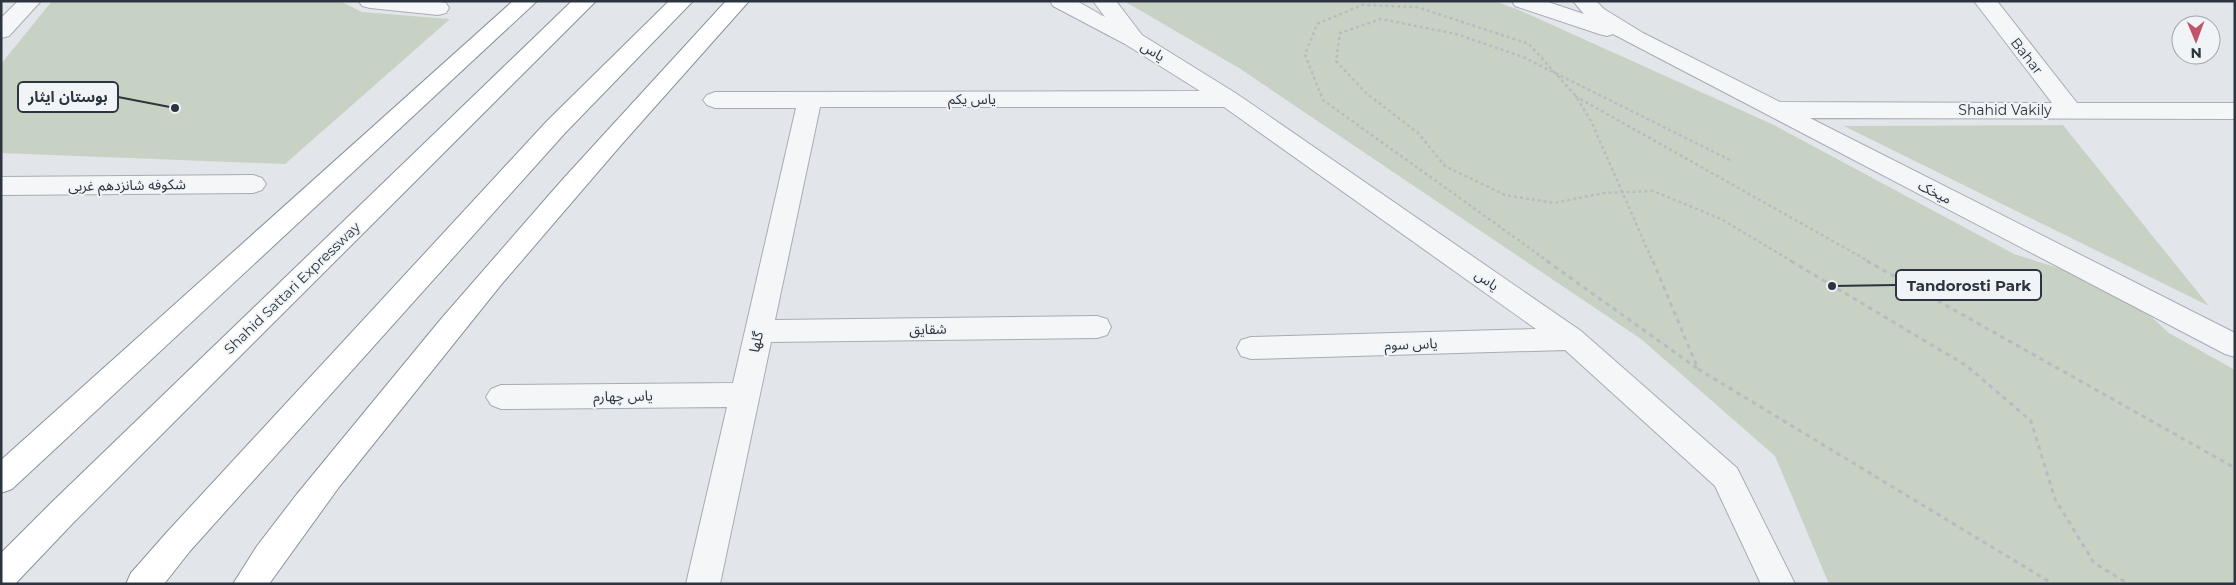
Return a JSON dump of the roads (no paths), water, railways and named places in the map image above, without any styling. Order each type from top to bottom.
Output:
[{"type":"highway","points":[[1,480],[526,1]]},
{"type":"highway","name":"Shahid Sattari Expressway","points":[[1,576],[76,499],[585,1]]},
{"type":"highway","points":[[143,584],[179,541],[556,127],[682,1]]},
{"type":"highway","points":[[250,584],[328,476],[548,210],[738,1]]},
{"type":"street","points":[[1,30],[30,1]]},
{"type":"street","points":[[370,1],[374,3],[438,8]]},
{"type":"street","points":[[1061,1],[1133,39]]},
{"type":"street","points":[[1104,1],[1133,39]]},
{"type":"street","points":[[1523,1],[1635,38]]},
{"type":"street","points":[[1584,1],[1596,14],[1635,38]]},
{"type":"street","name":"Bahar","points":[[1985,1],[2070,110]]},
{"type":"street","name":"میخک","points":[[1635,38],[2235,346]]},
{"type":"street","name":"یاس","points":[[1133,39],[1229,99],[1571,339],[1726,477],[1778,584]]},
{"type":"street","name":"یاس یکم","points":[[715,100],[1229,99]]},
{"type":"street","name":"گلها","points":[[703,584],[810,100]]},
{"type":"street","name":"Shahid Vakily","points":[[1775,110],[2235,111]]},
{"type":"street","name":"شکوفه شانزدهم غربی","points":[[1,186],[253,184]]},
{"type":"street","name":"شقایق","points":[[759,331],[1097,327]]},
{"type":"street","points":[[2206,331],[2235,331]]},
{"type":"street","name":"یاس سوم","points":[[1251,348],[1571,339]]},
{"type":"street","name":"یاس چهارم","points":[[501,397],[745,395]]},
{"type":"place","name":"بوستان ایثار","points":[[175,108]]},
{"type":"place","name":"Tandorosti Park","points":[[1832,286]]}]
